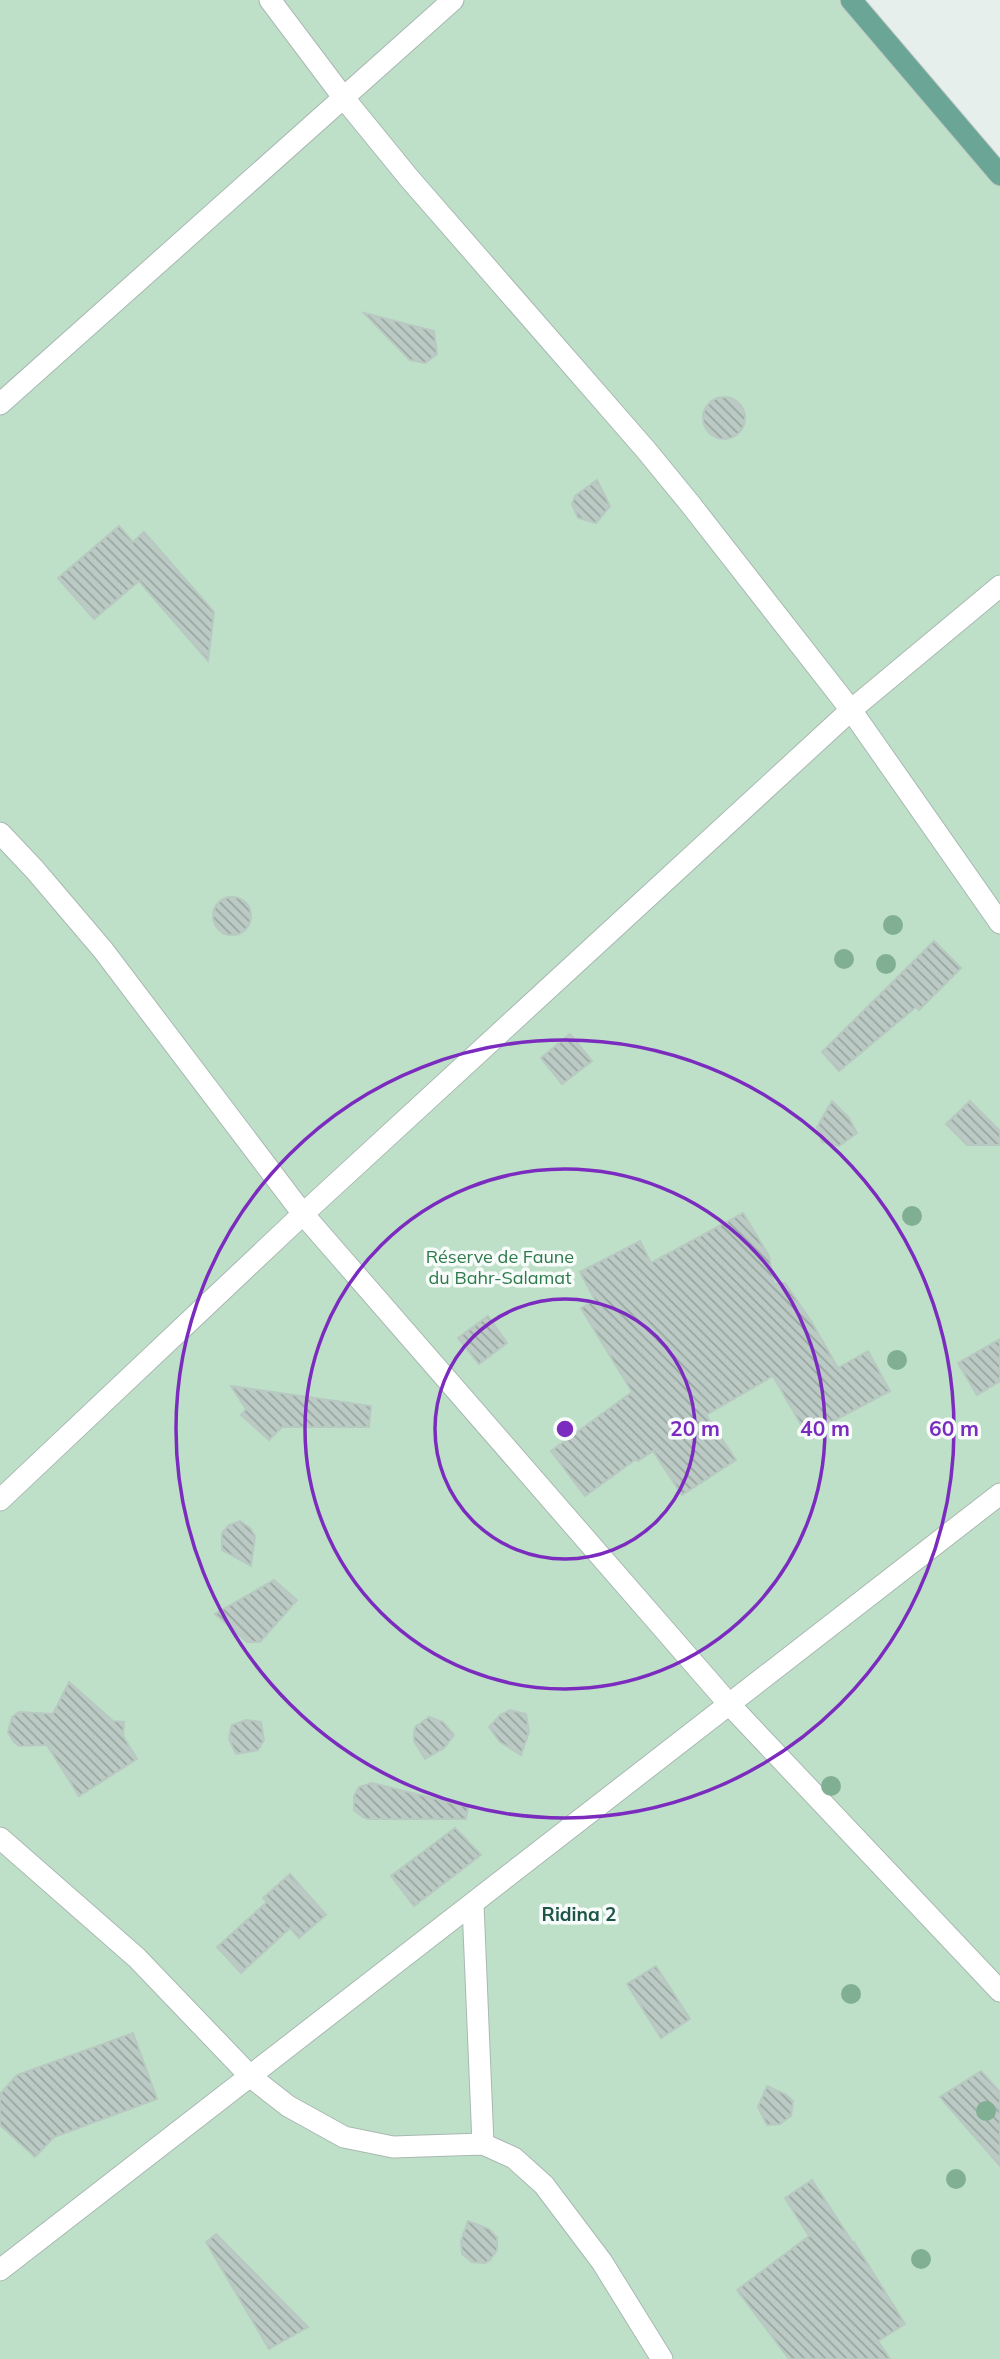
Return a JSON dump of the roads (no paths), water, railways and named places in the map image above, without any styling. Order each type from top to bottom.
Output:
[{"type":"main road","points":[[851,0],[1000,175]]},
{"type":"street","points":[[270,0],[343,97],[493,276],[646,450],[851,710],[1000,923]]},
{"type":"street","points":[[0,404],[453,0]]},
{"type":"street","points":[[0,1500],[303,1214],[851,710],[1000,586]]},
{"type":"street","points":[[0,833],[103,950],[303,1214],[729,1704],[1000,1991]]},
{"type":"street","points":[[0,2270],[1000,1494]]},
{"type":"street","points":[[0,1838],[137,1958],[251,2077],[288,2106],[344,2137],[393,2147],[483,2144],[514,2158],[544,2185],[602,2262],[662,2359]]},
{"type":"street","points":[[473,1905],[483,2144]]},
{"type":"district","name":"Ridina 2","points":[[579,1914]]},
{"type":"park label","name":"Réserve de Faune du Bahr-Salamat","points":[[500,1267]]}]
